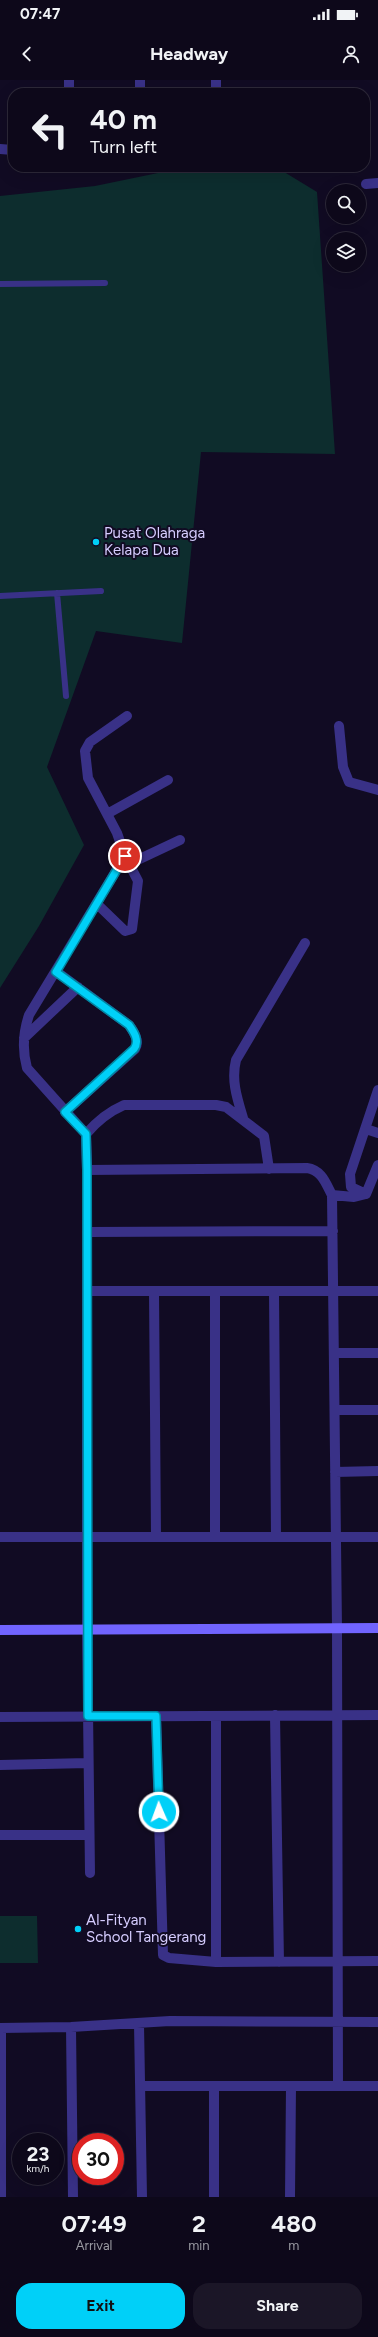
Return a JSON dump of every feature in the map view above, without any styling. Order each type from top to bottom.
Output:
[{"type":"street","points":[[366,184],[378,182]]},
{"type":"street","points":[[97,904],[125,932],[132,929],[138,881],[127,860],[117,833],[88,778],[85,751],[90,742],[127,716]]},
{"type":"street","points":[[338,726],[343,767],[349,782],[378,790]]},
{"type":"street","points":[[107,814],[168,780]]},
{"type":"street","points":[[86,1134],[27,1068],[24,1054],[24,1038],[29,1015],[97,904],[127,860],[180,840]]},
{"type":"street","points":[[243,1118],[234,1084],[233,1071],[236,1060],[305,943]]},
{"type":"street","points":[[56,972],[129,1025],[135,1032],[137,1046],[65,1112]]},
{"type":"street","points":[[24,1038],[78,987]]},
{"type":"street","points":[[366,1194],[351,1187],[349,1182],[378,1090]]},
{"type":"street","points":[[90,1873],[87,1628],[88,1232],[86,1134],[96,1122],[111,1110],[124,1105],[216,1105],[226,1107],[243,1118],[264,1136],[269,1169]]},
{"type":"street","points":[[366,1129],[378,1133]]},
{"type":"street","points":[[366,1194],[378,1165]]},
{"type":"street","points":[[87,1170],[315,1169],[320,1173],[332,1195],[337,1628],[338,2086]]},
{"type":"street","points":[[332,1195],[354,1197],[366,1194]]},
{"type":"street","points":[[88,1232],[333,1231]]},
{"type":"street","points":[[87,1291],[378,1291]]},
{"type":"street","points":[[154,1291],[156,1537]]},
{"type":"street","points":[[215,1291],[215,1537]]},
{"type":"street","points":[[274,1291],[276,1537]]},
{"type":"street","points":[[334,1353],[378,1353]]},
{"type":"street","points":[[335,1410],[378,1410]]},
{"type":"street","points":[[335,1472],[378,1471]]},
{"type":"street","points":[[0,1537],[378,1537]]},
{"type":"street","points":[[0,1630],[87,1628],[378,1628]]},
{"type":"street","points":[[0,1717],[378,1714]]},
{"type":"street","points":[[275,1715],[279,1962]]},
{"type":"street","points":[[156,1716],[163,1954],[169,1958],[216,1962],[378,1961]]},
{"type":"street","points":[[216,1716],[216,1962]]},
{"type":"street","points":[[0,1765],[88,1763]]},
{"type":"street","points":[[0,1835],[89,1835]]},
{"type":"street","points":[[2,2197],[0,2028],[71,2027],[170,2021],[378,2022]]},
{"type":"street","points":[[139,2024],[142,2197]]},
{"type":"street","points":[[71,2027],[73,2197]]},
{"type":"street","points":[[141,2086],[378,2086]]},
{"type":"street","points":[[214,2086],[214,2197]]},
{"type":"street","points":[[290,2197],[291,2086]]},
{"type":"lane","points":[[0,284],[105,282]]},
{"type":"lane","points":[[0,596],[101,591]]},
{"type":"lane","points":[[57,593],[66,696]]},
{"type":"green space","name":"Pusat Olahraga Kelapa Dua","points":[[163,172],[284,172],[317,192],[335,454],[201,452],[182,643],[96,631],[47,767],[84,845],[39,926],[0,988],[0,196],[95,186]]},
{"type":"green space","points":[[0,1916],[37,1916],[38,1963],[0,1963]]},
{"type":"place","name":"Pusat Olahraga Kelapa Dua","points":[[96,542]]},
{"type":"place","name":"Al-Fityan School Tangerang","points":[[78,1929]]},
{"type":"route","points":[[125,856],[56,972],[129,1025],[135,1032],[137,1042],[137,1046],[134,1049],[65,1112],[86,1134],[88,1716],[156,1716],[159,1812]]}]
